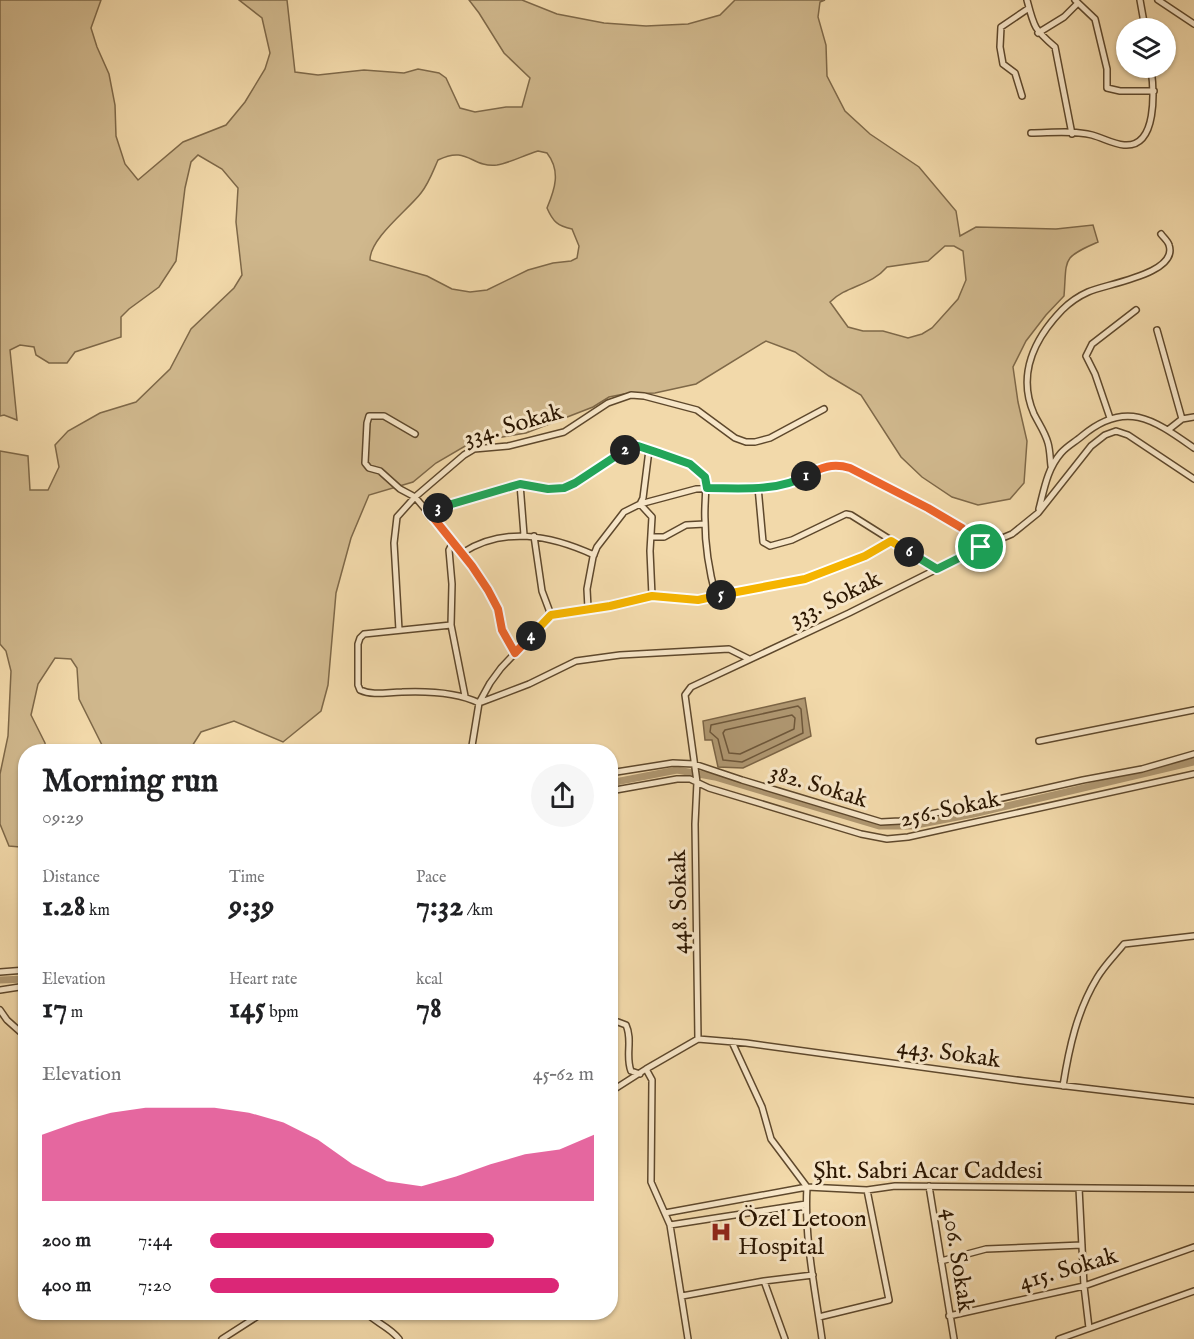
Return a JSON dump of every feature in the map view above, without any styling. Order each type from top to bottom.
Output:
[{"type":"street","points":[[1028,0],[1038,33],[1055,47],[1072,134]]},
{"type":"street","points":[[1140,0],[1143,18]]},
{"type":"street","points":[[1158,0],[1194,24]]},
{"type":"street","points":[[1038,33],[1064,17],[1076,1],[1095,19],[1107,69],[1107,88],[1120,91],[1154,90]]},
{"type":"street","points":[[1022,96],[1015,73],[1003,64],[1000,47],[1001,27],[1029,8]]},
{"type":"street","points":[[1031,133],[1091,135],[1124,145],[1136,143],[1142,140],[1148,128],[1154,90],[1152,78]]},
{"type":"street","points":[[1051,466],[1048,443],[1028,395],[1026,382],[1032,353],[1062,310],[1075,300],[1090,291],[1122,283],[1153,270],[1166,261],[1170,253],[1169,244],[1161,234]]},
{"type":"street","points":[[1110,418],[1095,374],[1086,356],[1092,344],[1136,310]]},
{"type":"street","points":[[1157,330],[1182,419]]},
{"type":"street","name":"334. Sokak","points":[[399,630],[395,573],[398,517],[415,496],[464,455],[474,450],[508,446],[564,432],[608,403],[624,397],[644,396],[697,410],[735,438],[746,442],[770,438],[824,409]]},
{"type":"street","points":[[415,434],[384,416],[369,416],[365,463],[369,468],[380,471],[400,489],[415,496],[462,553],[498,609],[502,630],[515,653]]},
{"type":"street","points":[[1038,513],[1051,466],[1062,452],[1101,422],[1110,418],[1127,416],[1141,418],[1168,430],[1194,448]]},
{"type":"street","points":[[1168,430],[1182,419],[1194,417]]},
{"type":"street","name":"333. Sokak","points":[[695,765],[686,695],[691,687],[1012,534],[1038,513],[1091,446],[1105,435],[1116,431],[1128,435],[1194,479]]},
{"type":"street","points":[[428,511],[520,484],[548,489],[564,488],[628,447],[638,446],[690,464],[705,477],[707,488],[705,524],[710,573],[716,597]]},
{"type":"street","points":[[640,504],[643,498],[649,450]]},
{"type":"street","points":[[588,608],[587,589],[597,547],[624,512],[640,504],[696,489],[758,487],[796,481],[831,465],[850,468],[928,508],[962,528],[981,547]]},
{"type":"street","points":[[520,484],[524,535]]},
{"type":"street","points":[[758,487],[763,542],[770,546],[792,540],[846,514],[937,569]]},
{"type":"street","points":[[640,504],[652,518],[650,551],[652,596]]},
{"type":"street","points":[[652,537],[664,537],[686,525],[705,524]]},
{"type":"street","points":[[462,553],[474,545],[489,540],[524,535],[581,549],[594,555]]},
{"type":"street","points":[[534,536],[542,591],[551,615]]},
{"type":"street","points":[[472,744],[479,703],[490,683],[551,615],[610,606],[652,596],[698,600],[805,579],[865,556],[891,541]]},
{"type":"street","points":[[453,542],[449,550],[452,584],[451,625],[465,696]]},
{"type":"street","points":[[451,625],[363,634],[360,638],[358,685],[360,690],[368,693],[404,691],[465,696],[479,703],[520,688],[576,661],[620,655],[729,650],[748,659]]},
{"type":"street","points":[[1039,741],[1194,710]]},
{"type":"street","name":"382. Sokak","points":[[618,772],[673,763],[695,765],[881,822],[900,821],[1142,769],[1194,754]]},
{"type":"street","name":"448. Sokak","points":[[695,765],[697,781],[695,824],[698,1039]]},
{"type":"street","name":"256. Sokak","points":[[618,790],[677,779],[690,779],[839,828],[886,839],[920,835],[1194,774]]},
{"type":"street","points":[[1063,1086],[1069,1047],[1083,1006],[1098,976],[1124,944],[1194,936]]},
{"type":"street","points":[[0,972],[18,971]]},
{"type":"street","points":[[0,990],[18,987]]},
{"type":"street","points":[[0,1010],[18,1030]]},
{"type":"street","points":[[618,1022],[626,1025],[629,1031],[628,1063],[631,1071],[640,1074]]},
{"type":"street","points":[[618,1087],[698,1039]]},
{"type":"street","name":"443. Sokak","points":[[698,1039],[1194,1101]]},
{"type":"street","points":[[732,1042],[762,1107],[771,1139],[807,1187],[806,1204],[813,1275],[822,1339]]},
{"type":"street","points":[[646,1069],[652,1080],[651,1182],[670,1225],[688,1339]]},
{"type":"street","name":"Şht. Sabri Acar Caddesi","points":[[664,1214],[807,1187],[867,1190],[895,1186],[1194,1189]]},
{"type":"street","name":"406. Sokak","points":[[929,1186],[954,1339]]},
{"type":"street","points":[[1079,1188],[1084,1286],[1089,1328]]},
{"type":"street","points":[[819,1317],[889,1300],[867,1190]]},
{"type":"street","points":[[670,1225],[806,1204]]},
{"type":"street","points":[[941,1261],[986,1249],[1082,1245]]},
{"type":"street","name":"415. Sokak","points":[[949,1316],[1084,1286],[1194,1246]]},
{"type":"street","points":[[682,1296],[764,1281],[813,1275]]},
{"type":"street","points":[[764,1281],[785,1339]]},
{"type":"street","points":[[1059,1339],[1077,1336],[1089,1328],[1194,1291]]},
{"type":"street","points":[[222,1339],[252,1320]]},
{"type":"street","points":[[372,1320],[396,1334],[399,1339]]},
{"type":"shaded area","points":[[0,0],[101,0],[91,28],[109,74],[115,105],[116,136],[125,164],[138,180],[183,142],[226,125],[245,102],[265,69],[270,53],[262,18],[239,0],[287,0],[295,72],[318,75],[364,70],[404,73],[418,69],[439,73],[446,78],[460,108],[475,112],[522,107],[530,78],[504,53],[469,0],[522,0],[557,14],[604,23],[646,26],[688,24],[720,15],[735,0],[825,0],[820,2],[818,17],[826,45],[827,76],[845,111],[870,134],[919,167],[956,211],[960,236],[976,227],[1056,229],[1093,225],[1098,242],[1078,252],[1068,261],[1064,296],[1026,341],[1013,367],[1027,441],[1024,483],[1010,499],[978,505],[952,497],[922,477],[901,457],[861,395],[795,352],[766,341],[696,384],[655,393],[609,397],[593,407],[526,433],[472,442],[436,463],[413,482],[369,495],[351,538],[336,593],[328,685],[321,711],[283,742],[234,721],[201,732],[193,744],[102,744],[79,699],[77,668],[71,659],[55,658],[38,684],[31,715],[45,744],[18,744],[18,847],[9,846],[0,824],[0,774],[8,736],[11,671],[6,651],[0,644],[0,451],[28,456],[30,490],[48,490],[59,467],[55,445],[68,431],[100,413],[136,402],[170,369],[191,329],[234,288],[242,275],[236,222],[238,188],[222,169],[198,155],[191,162],[185,188],[176,261],[159,287],[121,317],[121,337],[75,352],[67,363],[49,363],[36,355],[34,347],[20,345],[10,350],[17,420],[4,415],[0,416]],"holes":[[[538,151],[547,153],[555,173],[554,187],[547,208],[557,223],[572,229],[579,246],[577,258],[528,270],[487,290],[470,292],[452,289],[427,276],[370,260],[376,243],[421,193],[438,160],[456,155],[488,165],[497,165]],[[945,246],[954,246],[963,251],[966,280],[958,299],[932,328],[922,334],[908,338],[883,331],[863,331],[848,327],[830,302],[844,292],[874,278],[887,267],[928,261]]]},
{"type":"water","points":[[805,698],[811,736],[743,768],[718,767],[712,740],[705,740],[703,721]]},
{"type":"waterway","points":[[618,781],[677,770],[715,777],[879,826],[911,826],[973,814],[1194,762]]},
{"type":"waterway","points":[[0,980],[18,979]]},
{"type":"place","name":"Özel Letoon Hospital","points":[[721,1232]]},
{"type":"route","points":[[638,446],[690,464],[705,477],[707,488],[771,486],[796,481],[823,467],[840,465],[928,508],[962,528],[981,547],[937,569],[891,541],[836,569],[764,588],[698,600],[652,596],[610,606],[551,615],[515,653],[502,630],[498,609],[488,590],[428,511],[520,484],[548,489],[564,488],[595,471],[628,447],[638,446]]}]
